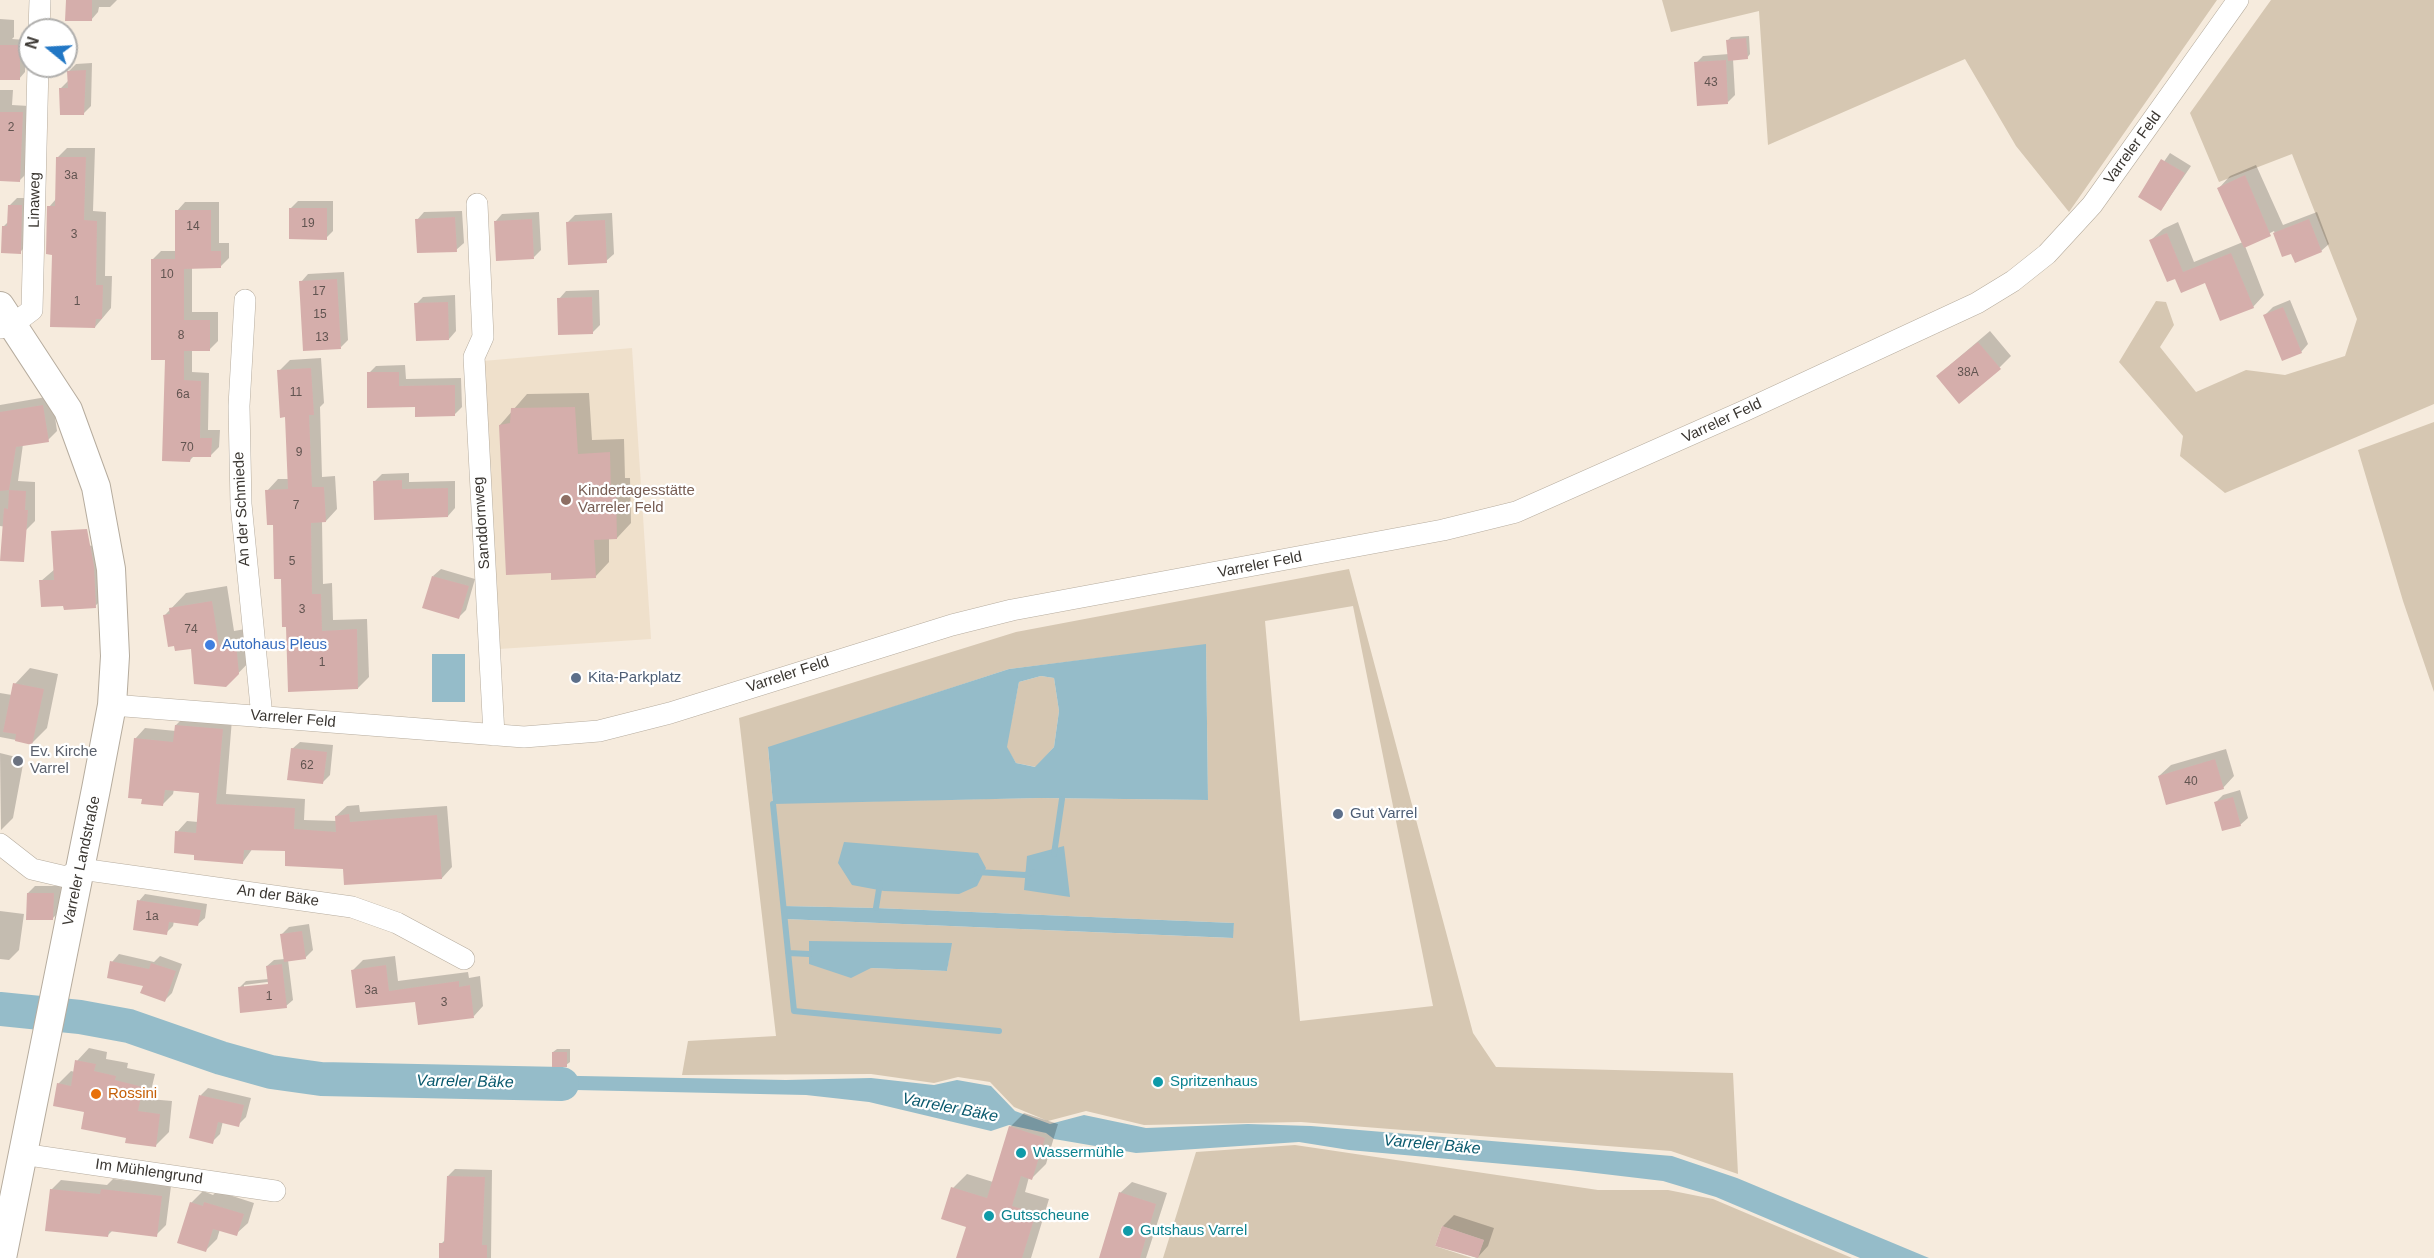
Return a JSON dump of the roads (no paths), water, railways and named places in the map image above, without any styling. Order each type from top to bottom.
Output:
[{"type":"main road","name":"Varreler Landstraße","points":[[3,1258],[112,705],[114,613],[106,533],[96,487],[68,411],[4,320]]},
{"type":"street","points":[[39,18],[40,0]]},
{"type":"street","name":"Varreler Feld","points":[[112,705],[494,735],[524,736],[599,731],[670,714],[952,625],[1012,610],[1480,522],[1516,512],[1572,489],[1977,303],[2013,281],[2047,254],[2092,205],[2238,0]]},
{"type":"street","name":"Linaweg","points":[[4,320],[32,310],[38,78]]},
{"type":"street","name":"Sanddornweg","points":[[477,204],[490,312],[474,357],[494,735]]},
{"type":"street","name":"An der Schmiede","points":[[245,300],[239,406],[241,504],[243,550],[262,717]]},
{"type":"street","name":"An der Bäke","points":[[0,844],[32,869],[66,877],[81,869],[352,907],[397,923],[464,959]]},
{"type":"street","name":"Im Mühlengrund","points":[[22,1154],[275,1191]]},
{"type":"water","points":[[1206,644],[1208,800],[1040,798],[773,804],[768,747],[1009,669]],"holes":[[[1041,676],[1054,678],[1059,711],[1054,747],[1035,767],[1016,763],[1007,747],[1019,682]]]},
{"type":"water","points":[[432,654],[465,654],[465,702],[432,702]]},
{"type":"water","points":[[844,842],[978,853],[986,868],[977,886],[959,894],[884,891],[852,885],[838,863]]},
{"type":"water","points":[[1064,846],[1070,897],[1024,890],[1027,856]]},
{"type":"water","points":[[784,906],[1234,923],[1233,938],[785,919]]},
{"type":"water","points":[[809,941],[952,943],[947,971],[871,968],[851,978],[809,964]]},
{"type":"water","points":[[529,1075],[786,1080],[871,1078],[934,1085],[957,1080],[991,1086],[1015,1111],[1050,1124],[1084,1115],[1146,1128],[1248,1124],[1311,1126],[1672,1156],[1737,1178],[1929,1258],[1860,1258],[1716,1197],[1663,1181],[1570,1170],[1349,1150],[1299,1142],[1136,1153],[1054,1139],[1046,1133],[1009,1125],[991,1131],[869,1102],[806,1095],[530,1089],[516,1083]]},
{"type":"waterway","points":[[1054,854],[1062,799]]},
{"type":"waterway","points":[[773,804],[794,1011],[999,1031]]},
{"type":"waterway","points":[[977,872],[1025,875],[1033,872]]},
{"type":"waterway","points":[[876,908],[880,883]]},
{"type":"waterway","points":[[788,953],[809,954]]},
{"type":"waterway","name":"Varreler Bäke","points":[[0,1009],[80,1017],[129,1026],[221,1058],[271,1072],[321,1079],[562,1084]]},
{"type":"place","name":"Kindertagesstätte Varreler Feld","points":[[566,500]]},
{"type":"place","name":"Autohaus Pleus","points":[[210,645]]},
{"type":"place","name":"Kita-Parkplatz","points":[[576,678]]},
{"type":"place","name":"Ev. Kirche Varrel","points":[[18,761]]},
{"type":"place","name":"Gut Varrel","points":[[1338,814]]},
{"type":"place","name":"Spritzenhaus","points":[[1158,1082]]},
{"type":"place","name":"Rossini","points":[[96,1094]]},
{"type":"place","name":"Wassermühle","points":[[1021,1153]]},
{"type":"place","name":"Gutsscheune","points":[[989,1216]]},
{"type":"place","name":"Gutshaus Varrel","points":[[1128,1231]]}]
